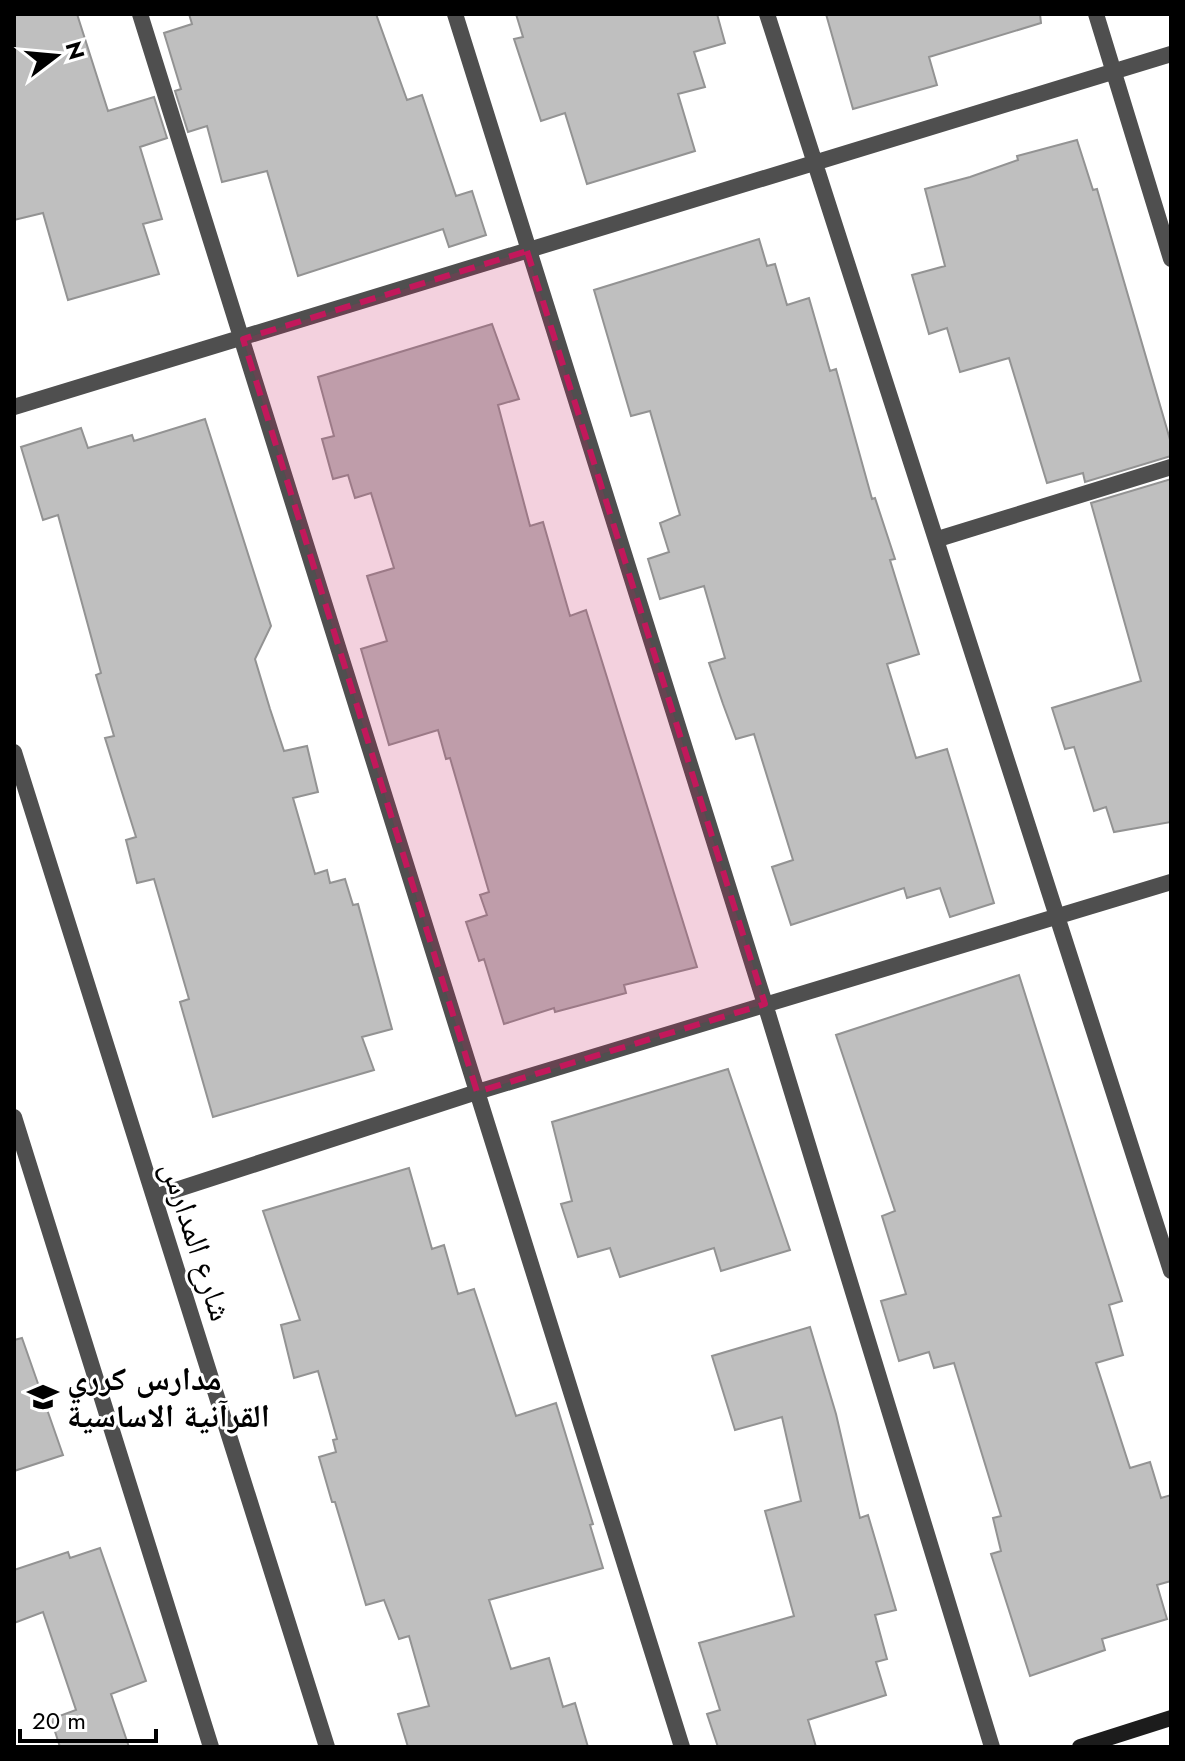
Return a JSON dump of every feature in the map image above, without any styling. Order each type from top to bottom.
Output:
[{"type":"street","points":[[140,14],[682,1747]]},
{"type":"street","points":[[455,14],[765,1004],[992,1747]]},
{"type":"street","points":[[767,14],[1171,1271]]},
{"type":"street","points":[[1096,14],[1171,259]]},
{"type":"street","points":[[14,407],[1171,54]]},
{"type":"street","points":[[938,539],[1171,467]]},
{"type":"street","name":"شارع المدارس","points":[[14,752],[327,1747]]},
{"type":"street","points":[[154,1197],[477,1092],[1171,882]]},
{"type":"street","points":[[14,1117],[211,1747]]},
{"type":"street","points":[[1080,1747],[1171,1718]]},
{"type":"highlighted area","points":[[527,251],[765,1004],[477,1092],[243,339]]},
{"type":"building","points":[[14,14],[77,14],[108,111],[154,97],[167,138],[140,147],[162,219],[143,224],[159,274],[68,300],[43,213],[14,220]]},
{"type":"building","points":[[189,14],[376,14],[407,100],[422,95],[456,196],[472,191],[486,235],[449,247],[443,229],[298,276],[267,171],[222,182],[207,126],[188,132],[175,91],[181,89],[164,33],[192,24]]},
{"type":"building","points":[[516,14],[717,14],[725,43],[694,52],[705,87],[678,94],[695,151],[587,184],[565,113],[541,121],[514,39],[523,37]]},
{"type":"building","points":[[826,14],[1040,14],[1041,23],[929,57],[937,85],[853,109]]},
{"type":"building","points":[[1077,140],[1093,190],[1097,189],[1171,443],[1171,456],[1085,482],[1083,473],[1047,483],[1009,358],[960,372],[947,328],[929,334],[912,275],[945,266],[925,189],[1018,160],[1017,156]]},
{"type":"building","points":[[759,239],[767,266],[775,264],[787,305],[809,298],[830,371],[836,369],[872,499],[875,498],[895,559],[890,560],[919,654],[887,664],[916,758],[947,749],[994,903],[950,917],[940,888],[907,898],[904,888],[791,925],[772,867],[793,860],[754,734],[736,739],[709,663],[725,658],[704,586],[660,599],[648,559],[669,552],[660,523],[680,515],[650,411],[631,416],[594,290]]},
{"type":"building","points":[[492,324],[519,399],[498,405],[530,526],[543,522],[570,616],[586,610],[697,967],[624,985],[626,993],[555,1012],[554,1008],[504,1024],[484,959],[479,961],[466,922],[487,915],[480,895],[489,892],[450,758],[446,759],[438,730],[389,745],[361,649],[387,641],[367,576],[394,568],[371,493],[355,498],[348,475],[333,479],[322,439],[334,436],[318,377]]},
{"type":"building","points":[[205,419],[271,626],[255,659],[270,709],[284,751],[307,746],[318,792],[293,798],[315,874],[327,870],[330,883],[345,879],[353,905],[358,904],[392,1029],[362,1037],[374,1070],[213,1117],[180,1002],[189,999],[154,879],[137,883],[126,840],[136,837],[105,738],[114,736],[96,675],[101,673],[58,515],[43,520],[21,447],[81,428],[88,448],[132,435],[134,441]]},
{"type":"building","points":[[1171,479],[1171,822],[1114,832],[1106,807],[1094,811],[1074,747],[1065,749],[1052,708],[1141,681],[1091,503]]},
{"type":"building","points":[[1019,975],[1122,1301],[1109,1305],[1123,1355],[1096,1363],[1130,1468],[1150,1462],[1161,1498],[1171,1495],[1171,1581],[1157,1585],[1167,1619],[1102,1639],[1105,1650],[1030,1676],[991,1554],[1001,1551],[993,1518],[1001,1516],[954,1363],[934,1368],[929,1352],[899,1361],[881,1301],[906,1294],[882,1216],[895,1211],[836,1035]]},
{"type":"building","points":[[728,1069],[790,1250],[721,1271],[714,1248],[620,1277],[610,1248],[578,1257],[561,1204],[572,1201],[552,1122]]},
{"type":"building","points":[[409,1168],[432,1249],[444,1245],[458,1294],[474,1289],[516,1416],[556,1403],[593,1524],[590,1525],[603,1568],[489,1600],[511,1669],[549,1658],[563,1707],[575,1703],[588,1747],[408,1747],[398,1714],[429,1706],[409,1636],[399,1639],[384,1600],[366,1605],[335,1502],[332,1502],[319,1457],[336,1452],[333,1440],[337,1439],[318,1371],[294,1378],[281,1325],[300,1320],[263,1211]]},
{"type":"building","points":[[810,1327],[836,1414],[860,1518],[868,1515],[896,1610],[875,1615],[887,1659],[876,1662],[886,1695],[808,1720],[816,1747],[718,1747],[707,1714],[720,1710],[699,1643],[794,1616],[765,1511],[801,1501],[782,1417],[735,1430],[712,1356]]},
{"type":"building","points":[[22,1338],[63,1455],[14,1471],[14,1340]]},
{"type":"building","points":[[100,1548],[146,1681],[111,1694],[129,1747],[60,1747],[51,1719],[76,1710],[43,1612],[14,1623],[14,1570],[68,1552],[70,1558]]},
{"type":"place","name":"مدارس كرري القرآنية الاساسية","points":[[43,1397]]}]
